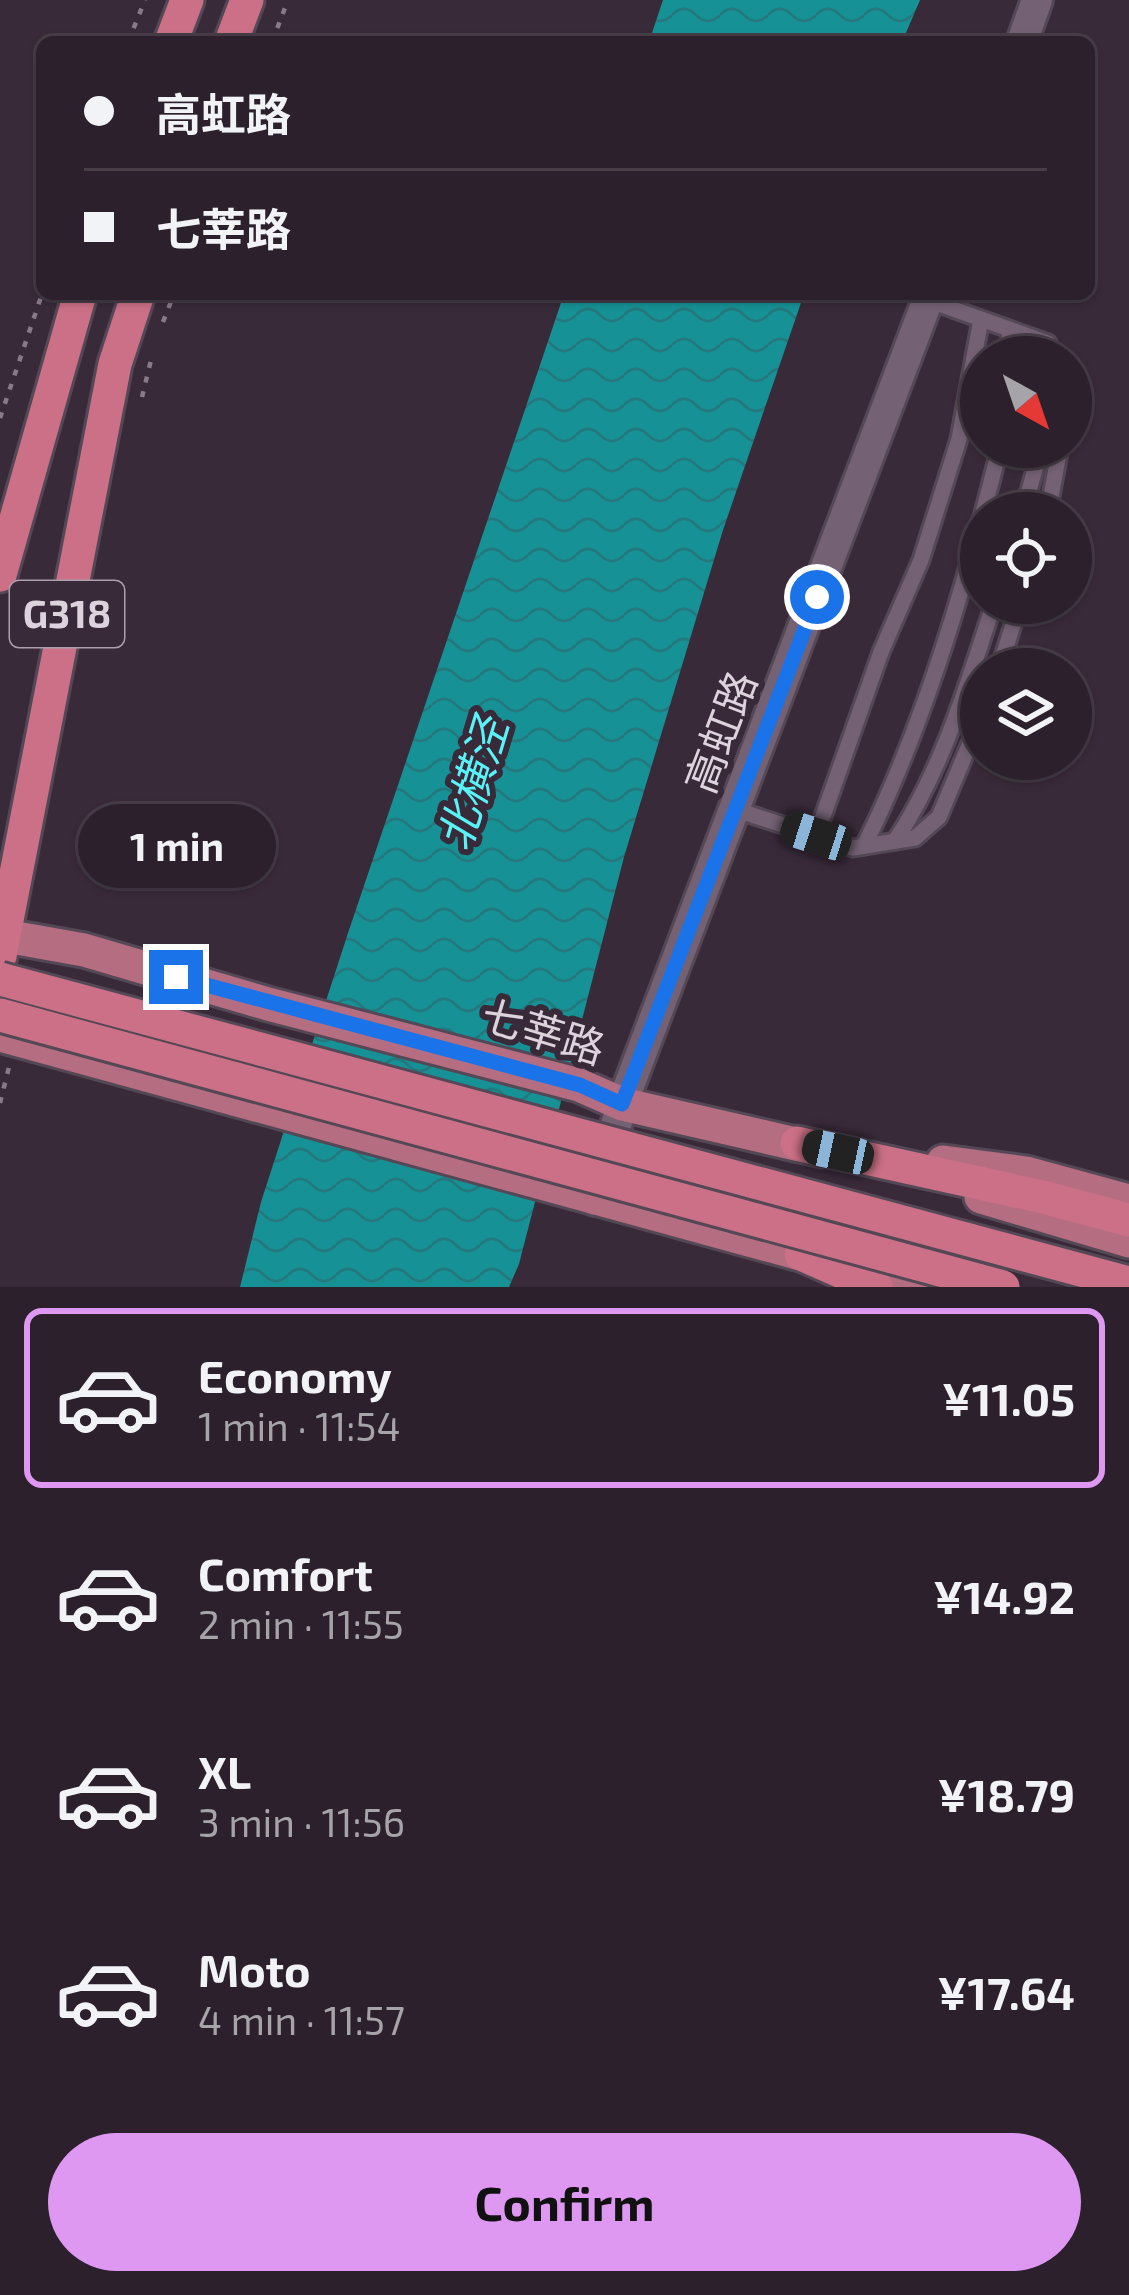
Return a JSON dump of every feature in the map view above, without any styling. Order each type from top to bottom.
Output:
[{"type":"highway","points":[[173,36],[187,0]]},
{"type":"highway","points":[[232,36],[247,0]]},
{"type":"highway","name":"G318","points":[[0,575],[78,300]]},
{"type":"highway","name":"G318","points":[[1,942],[115,364],[136,300]]},
{"type":"highway","points":[[0,979],[1129,1282]]},
{"type":"highway","points":[[5,1030],[1003,1287]]},
{"type":"highway","points":[[797,1143],[1129,1220]]},
{"type":"highway","points":[[801,1254],[876,1287]]},
{"type":"main road","name":"七莘路","points":[[1,942],[84,950],[268,1004],[580,1085],[622,1104],[797,1143],[1129,1241]]},
{"type":"main road","points":[[5,1030],[540,1186],[921,1287]]},
{"type":"main road","points":[[797,1143],[1026,1173],[1129,1201]]},
{"type":"street","points":[[1024,36],[1037,0]]},
{"type":"street","name":"高虹路","points":[[595,1200],[622,1104],[928,300]]},
{"type":"lane","points":[[936,300],[1021,336]]},
{"type":"lane","points":[[816,836],[880,652],[927,540],[959,439],[981,319]]},
{"type":"lane","points":[[1009,329],[1010,336]]},
{"type":"lane","points":[[864,846],[890,794],[960,591]]},
{"type":"lane","points":[[895,841],[913,814],[987,624]]},
{"type":"lane","points":[[737,810],[853,848],[914,838],[939,817],[960,767]]},
{"type":"path","points":[[130,36],[145,0]]},
{"type":"path","points":[[274,36],[289,0]]},
{"type":"path","points":[[0,418],[40,300]]},
{"type":"path","points":[[0,1103],[5,1030]]},
{"type":"water","points":[[663,0],[920,0],[905,36],[651,36]]},
{"type":"water","name":"北横泾","points":[[562,300],[802,300],[723,530],[624,857],[519,1264],[509,1287],[240,1287],[261,1202]]},
{"type":"route","points":[[176,977],[580,1085],[622,1104],[817,597]]}]
